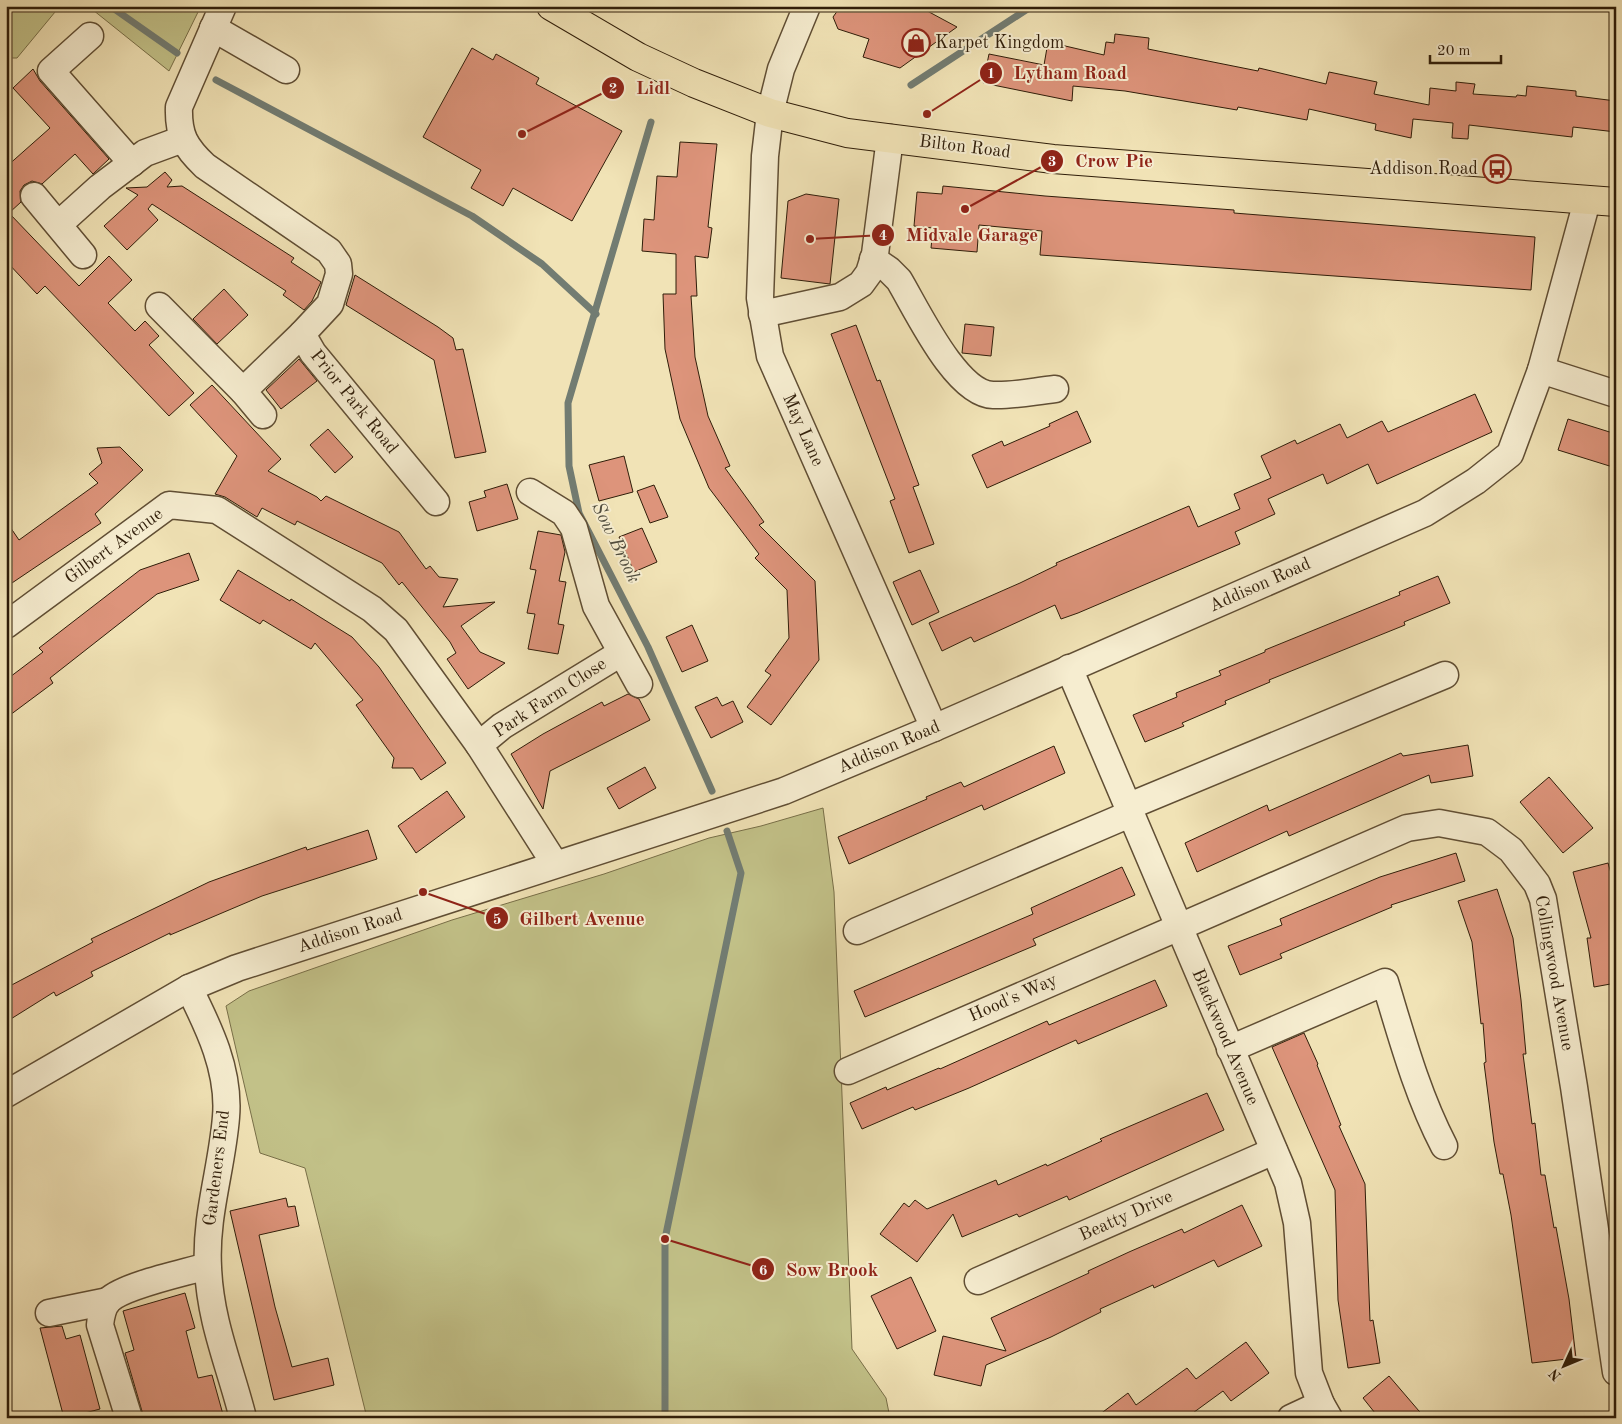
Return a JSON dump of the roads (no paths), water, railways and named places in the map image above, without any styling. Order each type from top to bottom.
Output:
[{"type":"main road","name":"Bilton Road","points":[[551,6],[655,66],[770,113],[847,133],[1053,159],[1256,173],[1616,202]]},
{"type":"street","name":"May Lane","points":[[807,6],[781,69],[770,113],[765,156],[761,241],[760,298],[762,314],[770,356],[934,728]]},
{"type":"street","points":[[218,17],[286,70]]},
{"type":"street","name":"Prior Park Road","points":[[218,17],[179,107],[178,121],[183,139],[188,150],[205,166],[329,251],[338,264],[339,274],[330,304],[302,334],[313,353],[436,502]]},
{"type":"street","points":[[90,36],[51,71],[132,163]]},
{"type":"street","points":[[762,314],[840,297],[861,284],[869,273],[874,259],[890,138]]},
{"type":"street","points":[[59,224],[145,153],[183,139]]},
{"type":"street","points":[[34,196],[83,254]]},
{"type":"street","name":"Addison Road","points":[[6,1094],[189,988],[237,968],[784,790],[934,728],[1426,512],[1476,481],[1510,454],[1541,370],[1588,201]]},
{"type":"street","points":[[874,259],[899,280],[953,370],[975,391],[992,396],[1055,389]]},
{"type":"street","points":[[159,306],[243,391],[263,415]]},
{"type":"street","points":[[243,391],[302,334]]},
{"type":"street","points":[[1541,370],[1616,394]]},
{"type":"street","name":"Park Farm Close","points":[[530,492],[564,513],[574,528],[596,606],[639,684]]},
{"type":"street","name":"Gilbert Avenue","points":[[6,625],[169,506],[217,510],[372,609],[396,630],[479,745],[555,864]]},
{"type":"street","name":"Park Farm Close","points":[[479,745],[502,726],[621,653]]},
{"type":"street","name":"Blackwood Avenue","points":[[1069,668],[1288,1183],[1297,1223],[1309,1373],[1325,1411]]},
{"type":"street","points":[[857,931],[1129,810],[1445,675]]},
{"type":"street","name":"Collingwood Avenue","points":[[1178,927],[1407,828],[1439,823],[1464,826],[1486,832],[1511,850],[1532,876],[1543,899],[1574,1087],[1616,1372]]},
{"type":"street","name":"Hood's Way","points":[[848,1071],[1087,965],[1178,927]]},
{"type":"street","points":[[1230,1049],[1385,982],[1415,1078],[1431,1122],[1444,1146]]},
{"type":"street","name":"Gardeners End","points":[[189,988],[211,1033],[223,1072],[227,1116],[209,1224],[207,1266],[211,1310],[243,1418]]},
{"type":"street","name":"Beatty Drive","points":[[978,1281],[1274,1152]]},
{"type":"street","points":[[48,1313],[108,1301],[121,1292],[207,1266]]},
{"type":"street","points":[[108,1301],[101,1313],[100,1325],[129,1418]]},
{"type":"street","points":[[1291,1418],[1325,1411]]},
{"type":"waterway","points":[[110,6],[177,53]]},
{"type":"waterway","points":[[911,85],[1032,6]]},
{"type":"waterway","points":[[216,80],[472,216],[542,264],[596,314]]},
{"type":"waterway","name":"Sow Brook","points":[[651,122],[568,403],[569,466],[579,513],[648,647],[712,791]]},
{"type":"waterway","name":"Sow Brook","points":[[665,1418],[665,1239],[741,873],[727,831]]},
{"type":"place","name":"Karpet Kingdom","points":[[916,43]]},
{"type":"place","name":"Lytham Road","points":[[927,114]]},
{"type":"place","name":"Lidl","points":[[522,134]]},
{"type":"place","name":"Addison Road","points":[[1497,169]]},
{"type":"place","name":"Crow Pie","points":[[965,209]]},
{"type":"place","name":"Midvale Garage","points":[[810,239]]},
{"type":"place","name":"Gilbert Avenue","points":[[423,892]]},
{"type":"place","name":"Sow Brook","points":[[665,1239]]}]
